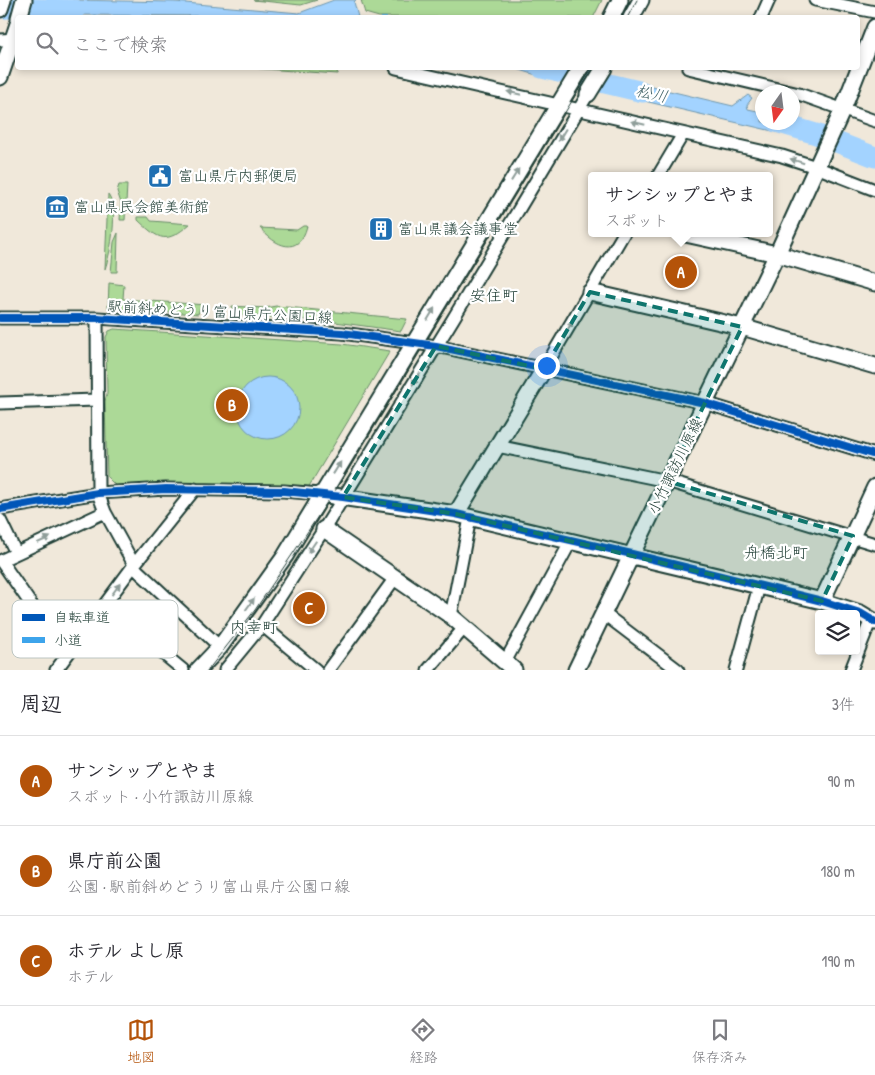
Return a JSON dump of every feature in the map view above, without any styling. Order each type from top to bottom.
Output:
[{"type":"street","points":[[0,9],[3,0]]},
{"type":"street","points":[[19,15],[24,0]]},
{"type":"street","points":[[612,15],[620,0]]},
{"type":"street","points":[[633,15],[641,0]]},
{"type":"street","points":[[762,15],[769,0]]},
{"type":"street","points":[[815,0],[875,12]]},
{"type":"street","points":[[841,112],[871,48],[875,26]]},
{"type":"street","points":[[0,77],[14,31]]},
{"type":"street","points":[[405,70],[782,156],[875,190]]},
{"type":"street","points":[[198,670],[220,647],[285,556],[320,494],[580,70]]},
{"type":"street","points":[[225,670],[262,625],[324,529],[603,70]]},
{"type":"street","points":[[696,70],[799,94],[841,112],[875,120]]},
{"type":"street","points":[[732,79],[736,70]]},
{"type":"street","name":"小竹諏訪川原線","points":[[576,670],[777,254],[841,112]]},
{"type":"street","points":[[660,172],[683,134]]},
{"type":"street","points":[[451,616],[463,516],[497,446],[622,237]]},
{"type":"street","points":[[698,237],[777,254],[875,283]]},
{"type":"street","points":[[590,292],[742,327],[875,366]]},
{"type":"street","name":"駅前斜めどうり富山県庁公園口線","points":[[0,318],[97,318],[342,333],[436,346],[705,403],[875,455]]},
{"type":"street","points":[[97,318],[98,493],[105,512],[134,565],[171,600]]},
{"type":"street","points":[[0,403],[98,400]]},
{"type":"street","points":[[497,446],[668,481],[875,544]]},
{"type":"street","points":[[822,601],[875,487]]},
{"type":"street","points":[[108,600],[195,489]]},
{"type":"street","points":[[0,509],[98,493],[195,489],[284,491],[320,494],[463,516],[632,554],[822,601],[860,613],[873,620],[851,670]]},
{"type":"street","points":[[27,600],[0,561],[105,512]]},
{"type":"street","points":[[0,520],[16,553]]},
{"type":"street","points":[[324,529],[451,616],[510,666],[571,541]]},
{"type":"street","points":[[328,670],[395,578]]},
{"type":"street","points":[[736,670],[759,586]]},
{"type":"street","points":[[178,607],[220,647]]},
{"type":"street","points":[[603,613],[678,670]]},
{"type":"street","points":[[262,625],[316,670]]},
{"type":"street","points":[[428,670],[464,628]]},
{"type":"street","points":[[56,670],[64,658]]},
{"type":"street","points":[[168,658],[183,670]]},
{"type":"highlighted area","points":[[590,292],[742,327],[667,481],[853,536],[822,601],[456,514],[343,497],[436,346],[544,369]]},
{"type":"green space","points":[[253,0],[317,0],[301,5]]},
{"type":"green space","points":[[361,0],[602,0],[594,15],[372,15],[365,13]]},
{"type":"green space","points":[[279,70],[338,70],[337,74]]},
{"type":"green space","points":[[119,185],[127,185],[125,220],[120,220],[121,203],[117,191]]},
{"type":"green space","points":[[108,194],[113,209],[113,230],[105,269]]},
{"type":"green space","points":[[138,217],[148,217],[151,221],[190,224],[175,235],[163,237],[152,232],[138,220]]},
{"type":"green space","points":[[307,226],[298,242],[286,246],[273,240],[260,228],[297,230]]},
{"type":"green space","points":[[118,233],[117,272],[111,272],[114,242]]},
{"type":"green space","points":[[109,283],[124,285],[123,299],[206,305],[206,307],[200,308],[198,314],[108,308]]},
{"type":"green space","points":[[232,306],[265,308],[276,306],[407,319],[401,331],[335,322],[241,315],[239,310],[232,308]]},
{"type":"green space","points":[[114,329],[342,344],[390,351],[308,488],[189,484],[117,487],[107,477],[105,401],[107,394],[106,337],[109,331]]},
{"type":"water","points":[[72,0],[174,2],[299,13],[334,0],[356,0],[354,2],[357,15],[45,15],[49,3],[72,3]]},
{"type":"water","points":[[520,70],[561,70],[555,81]]},
{"type":"water","name":"松川","points":[[619,79],[733,106],[748,95],[752,98],[747,105],[748,109],[755,110],[755,127],[610,93]]},
{"type":"water","name":"松川","points":[[800,122],[818,128],[811,140],[768,130],[800,130]]},
{"type":"water","points":[[844,138],[875,147],[875,165],[841,152]]},
{"type":"water","points":[[268,377],[285,382],[290,386],[294,391],[299,408],[294,425],[290,430],[285,434],[268,439],[251,434],[246,430],[242,425],[237,408],[242,391],[246,386],[251,382]]},
{"type":"waterway","name":"松川","points":[[0,8],[75,10]]},
{"type":"waterway","name":"松川","points":[[550,70],[643,92]]},
{"type":"waterway","name":"松川","points":[[800,129],[875,157]]},
{"type":"tram line","points":[[629,15],[637,0]]},
{"type":"tram line","points":[[208,670],[255,610],[341,482],[591,70]]},
{"type":"cycle path","points":[[0,318],[97,318],[342,333],[436,346],[705,403],[875,455]]},
{"type":"cycle path","points":[[0,509],[98,493],[166,489],[284,491],[343,497],[456,514],[632,554],[822,601],[860,613],[875,622]]},
{"type":"place","name":"富山県庁内郵便局","points":[[160,176]]},
{"type":"place","name":"富山県民会館美術館","points":[[57,207]]},
{"type":"place","name":"富山県議会議事堂","points":[[381,229]]},
{"type":"place","name":"サンシップとやま","points":[[681,272]]},
{"type":"place","name":"県庁前公園","points":[[232,405]]},
{"type":"place","name":"ホテル よし原","points":[[309,608]]},
{"type":"district","name":"安住町","points":[[494,295]]},
{"type":"district","name":"舟橋北町","points":[[776,552]]},
{"type":"district","name":"内幸町","points":[[254,627]]}]
